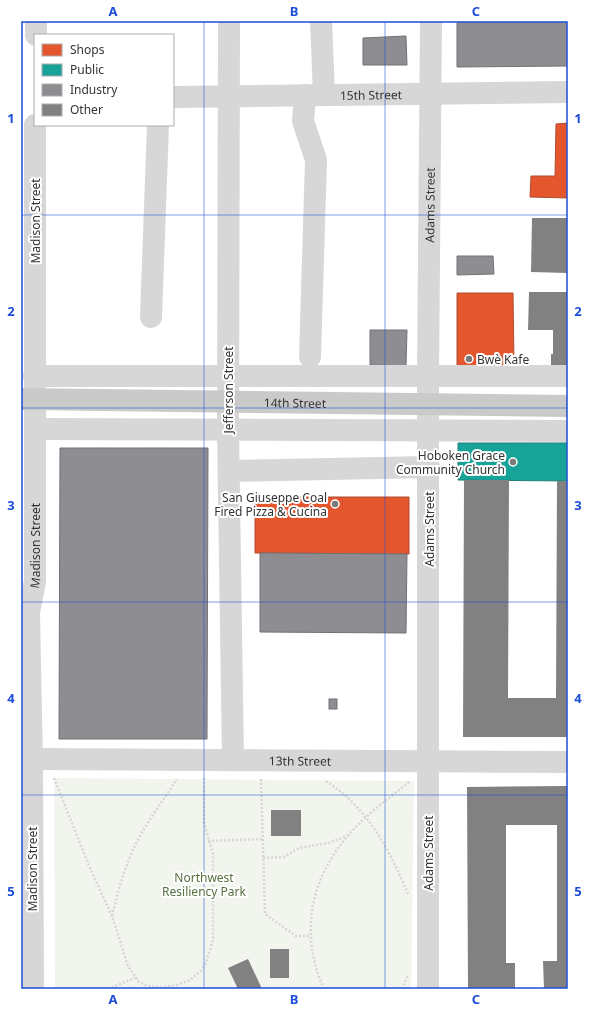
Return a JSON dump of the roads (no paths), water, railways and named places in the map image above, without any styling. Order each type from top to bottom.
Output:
[{"type":"main road","name":"14th Street","points":[[21,399],[568,406]]},
{"type":"street","points":[[36,21],[36,34]]},
{"type":"street","name":"Jefferson Street","points":[[229,21],[228,430],[234,760]]},
{"type":"street","points":[[310,357],[316,160],[303,121],[314,95],[321,21]]},
{"type":"street","name":"Adams Street","points":[[428,989],[422,769],[429,467],[428,380],[431,21]]},
{"type":"street","name":"15th Street","points":[[174,98],[568,92]]},
{"type":"street","name":"Madison Street","points":[[33,989],[32,759],[29,613],[27,586],[35,429],[28,231],[35,126]]},
{"type":"street","points":[[151,317],[158,126]]},
{"type":"street","name":"14th Street","points":[[428,380],[568,376]]},
{"type":"street","name":"14th Street","points":[[34,379],[568,381]]},
{"type":"street","points":[[35,429],[568,431]]},
{"type":"street","points":[[229,471],[429,467]]},
{"type":"street","name":"13th Street","points":[[32,759],[234,760],[422,769],[568,762]]},
{"type":"place","name":"Bwè Kafe","points":[[469,359]]},
{"type":"place","name":"Hoboken Grace Community Church","points":[[513,462]]},
{"type":"place","name":"San Giuseppe Coal Fired Pizza & Cucina","points":[[335,504]]},
{"type":"park label","name":"Northwest Resiliency Park","points":[[204,884]]}]
